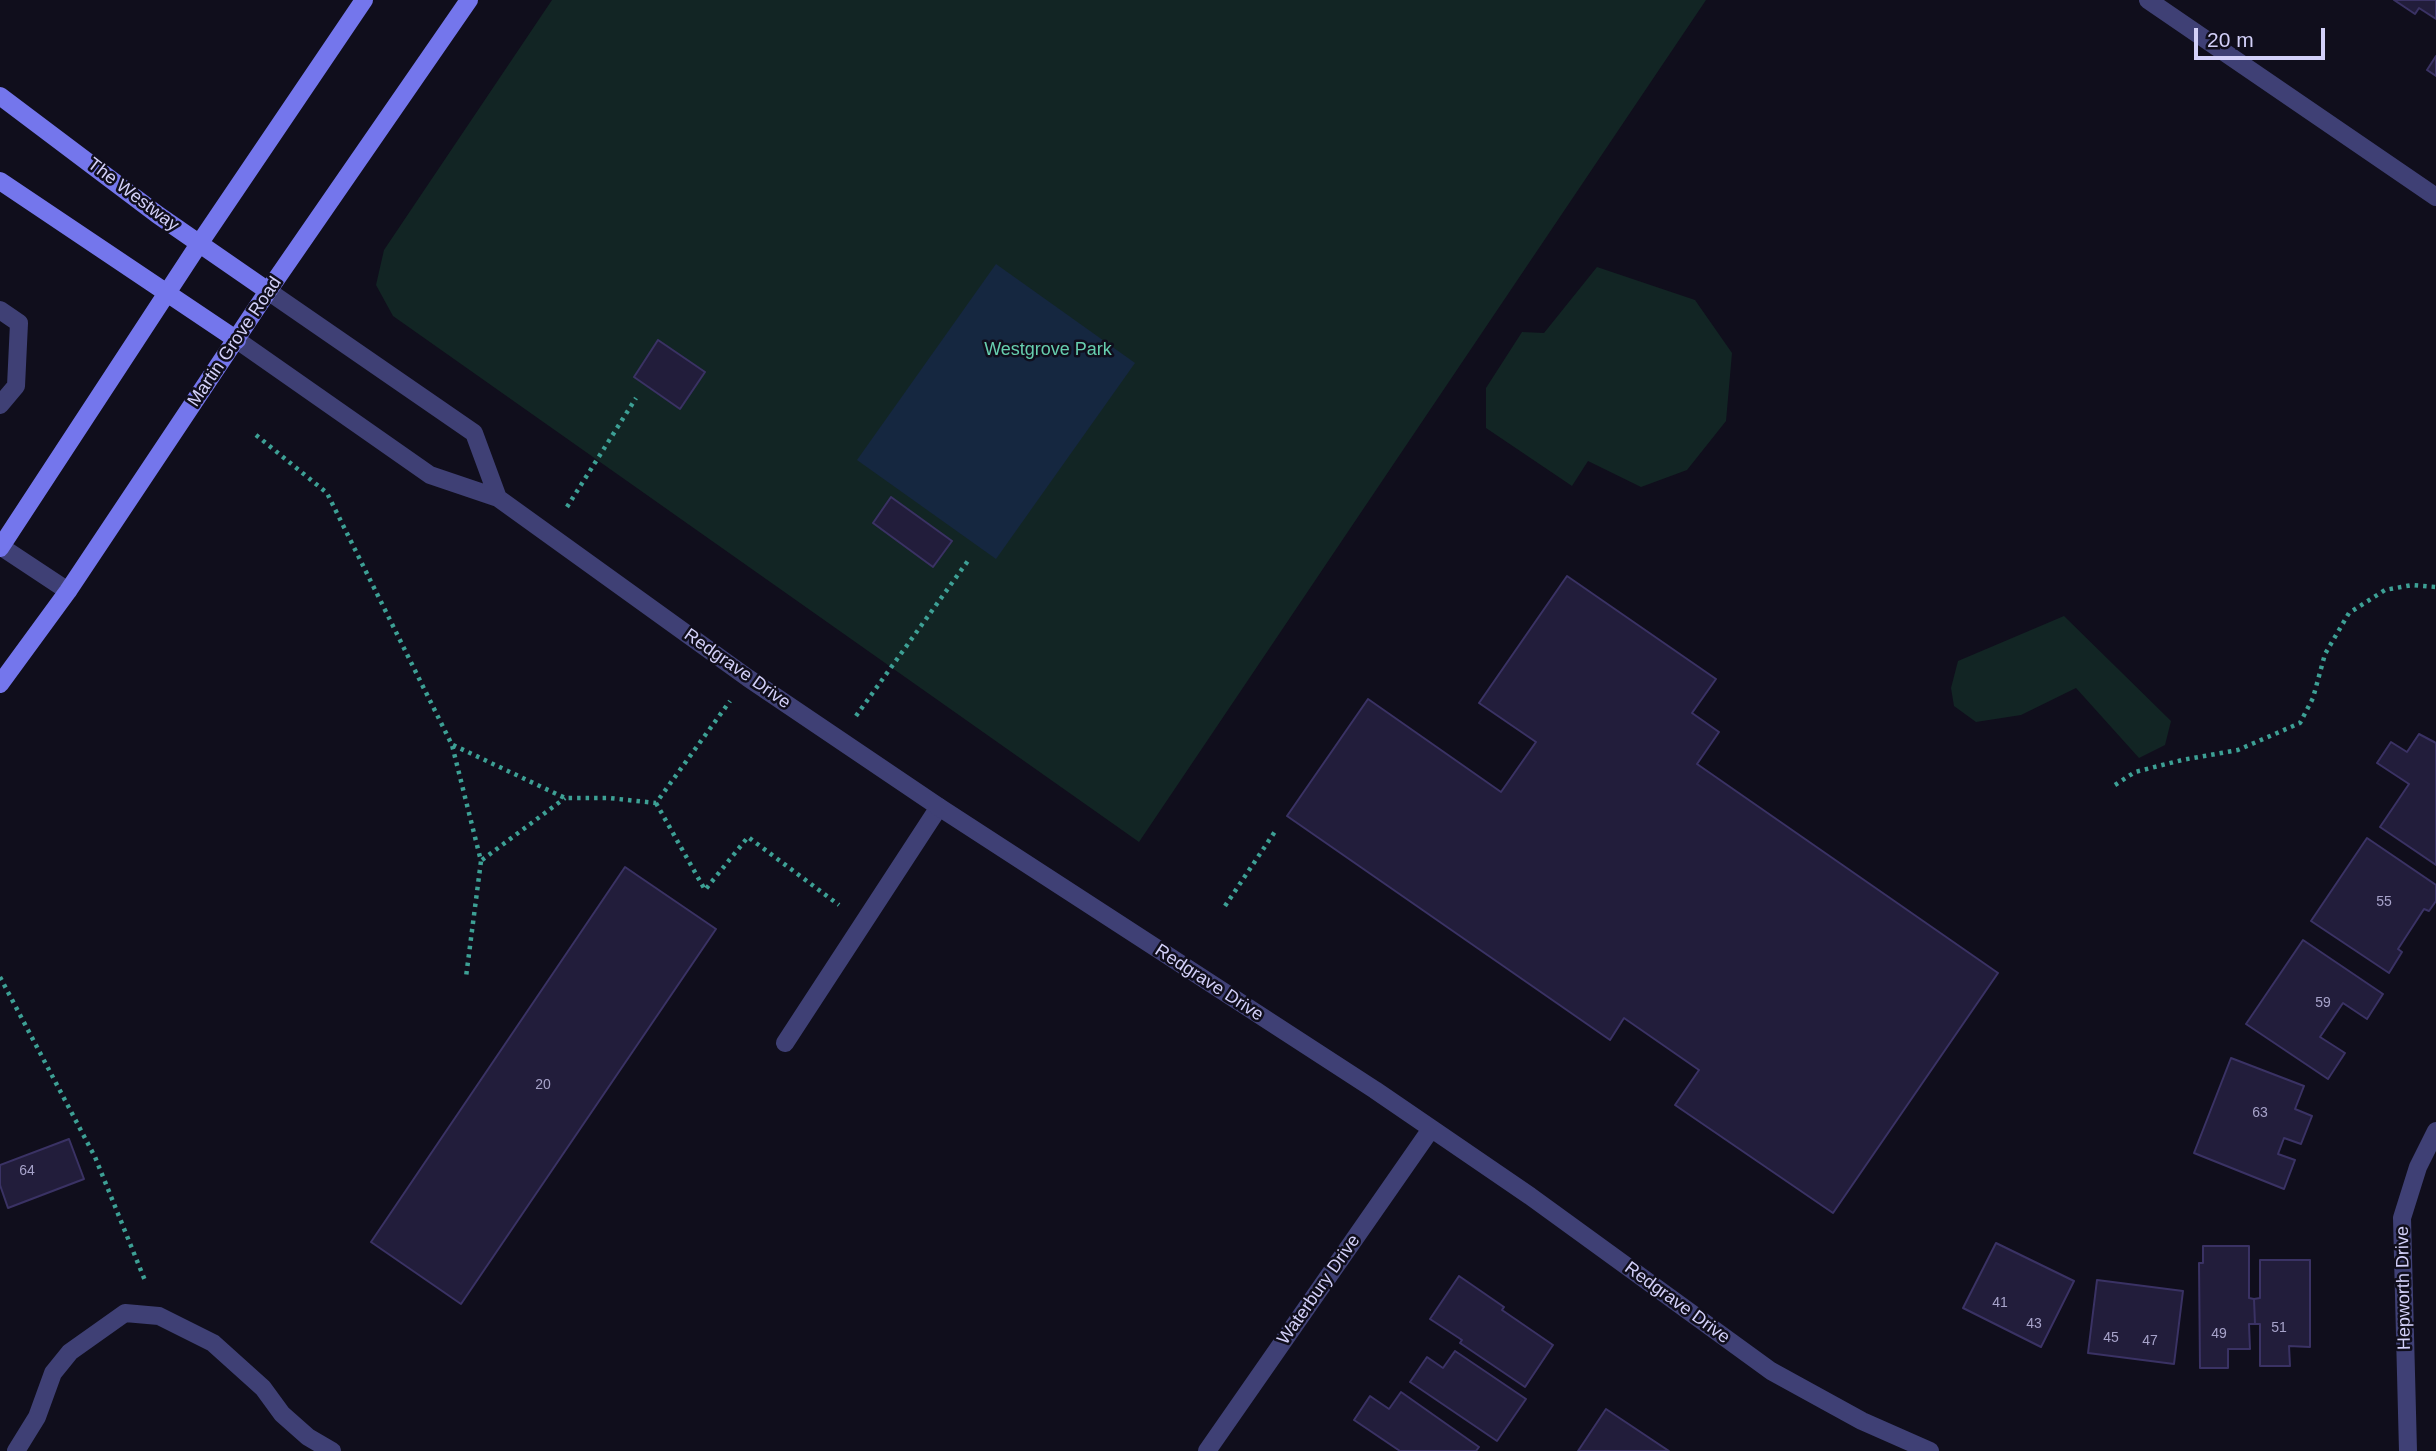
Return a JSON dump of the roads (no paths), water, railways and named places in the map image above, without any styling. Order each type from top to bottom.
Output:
[{"type":"main road","points":[[0,547],[199,244],[364,0]]},
{"type":"main road","name":"Martin Grove Road","points":[[0,684],[68,591],[268,291],[469,0]]},
{"type":"main road","name":"The Westway","points":[[0,96],[199,244],[268,291]]},
{"type":"main road","points":[[0,181],[237,340]]},
{"type":"street","points":[[2148,0],[2436,197]]},
{"type":"street","points":[[268,291],[474,433],[498,498]]},
{"type":"street","points":[[0,310],[19,323],[16,386],[0,405]]},
{"type":"street","name":"Redgrave Drive","points":[[237,340],[430,475],[498,498],[748,678],[939,807],[1374,1090],[1530,1196],[1771,1371],[1862,1422],[1930,1451]]},
{"type":"street","points":[[0,547],[68,591]]},
{"type":"street","points":[[785,1043],[939,807]]},
{"type":"street","name":"Waterbury Drive","points":[[1207,1451],[1431,1129]]},
{"type":"street","name":"Hepworth Drive","points":[[2408,1451],[2402,1219],[2418,1167],[2436,1131]]},
{"type":"street","points":[[16,1451],[37,1417],[53,1373],[70,1352],[125,1313],[159,1316],[213,1343],[262,1388],[282,1414],[308,1437],[332,1451]]},
{"type":"water","points":[[996,264],[1135,363],[996,559],[857,460]]},
{"type":"park label","name":"Westgrove Park","points":[[1048,350]]}]
